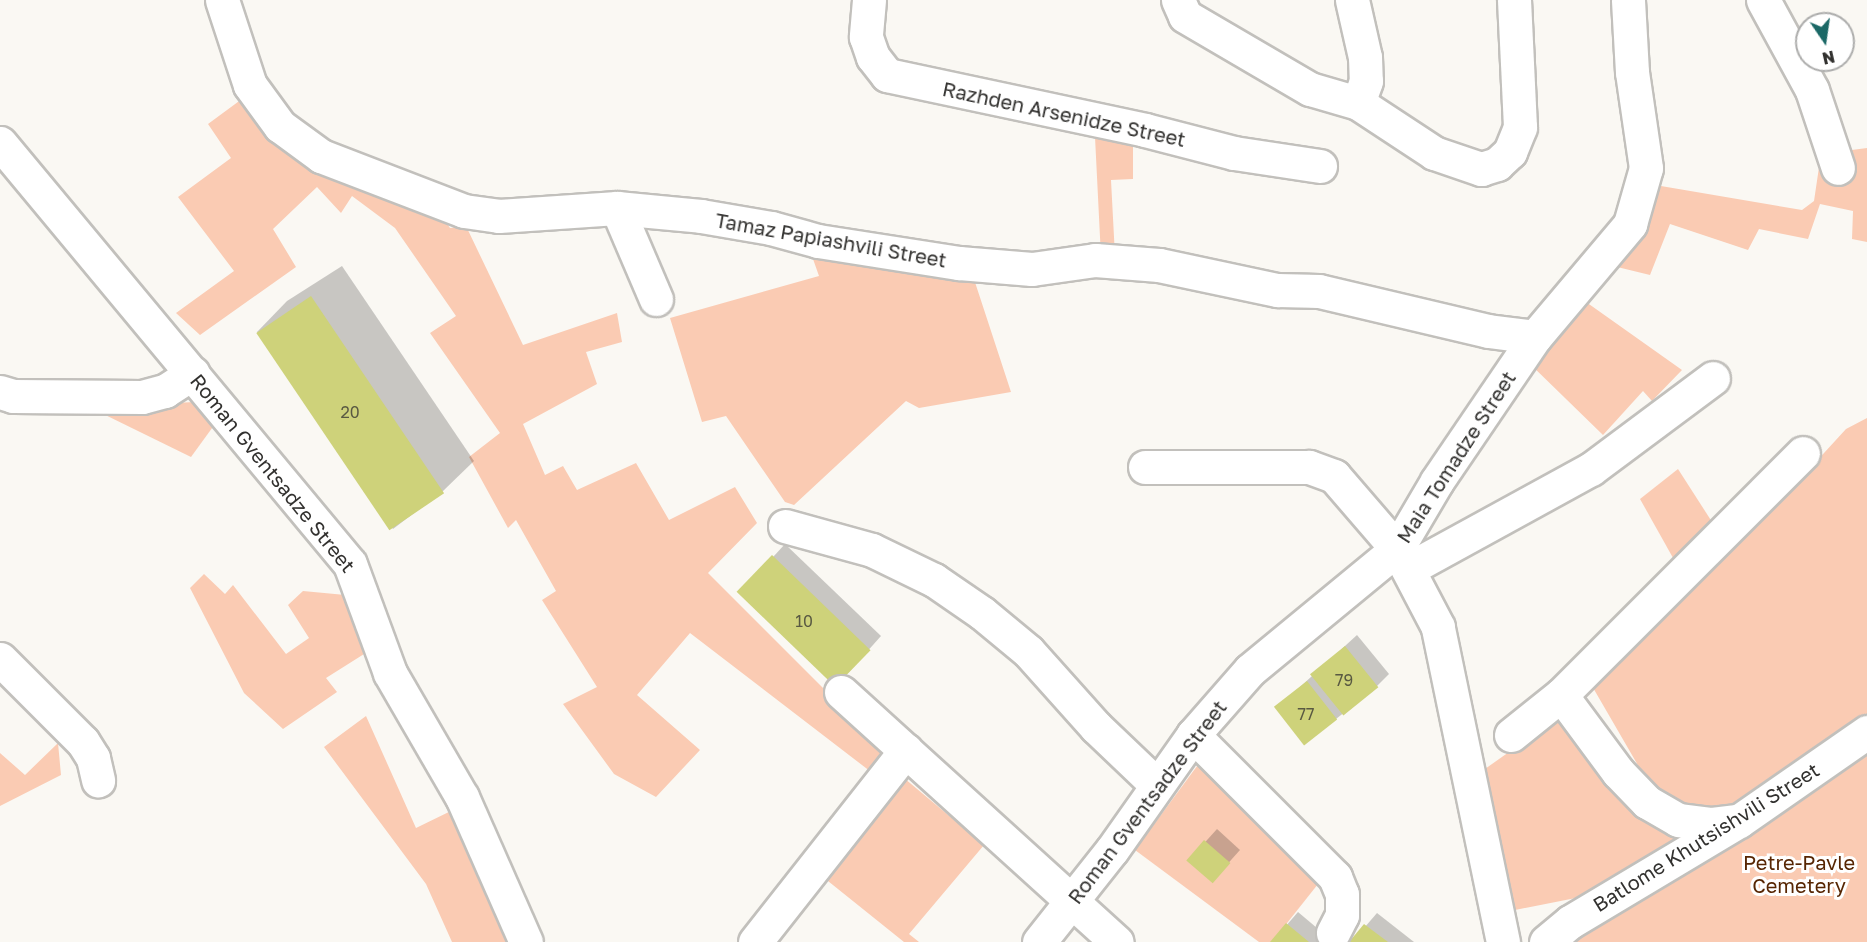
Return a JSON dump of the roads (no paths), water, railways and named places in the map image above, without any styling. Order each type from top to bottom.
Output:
[{"type":"street","name":"Tamaz Papiashvili Street","points":[[222,0],[250,85],[280,126],[321,156],[464,211],[499,216],[617,208],[713,218],[818,241],[976,265],[1032,269],[1095,260],[1159,265],[1277,290],[1319,291],[1477,329],[1535,337]]},
{"type":"street","name":"Razhden Arsenidze Street","points":[[869,0],[866,37],[873,57],[887,75],[1145,130],[1234,153],[1320,166]]},
{"type":"street","points":[[1178,0],[1185,16],[1310,89],[1358,103],[1434,153],[1481,169],[1497,164],[1510,152],[1520,127],[1514,0]]},
{"type":"street","points":[[1352,0],[1365,57],[1366,81],[1358,103]]},
{"type":"street","name":"Maia Tomadze Street","points":[[1503,942],[1438,627],[1403,559],[1437,482],[1535,337],[1630,224],[1642,193],[1646,168],[1644,132],[1632,72],[1628,0]]},
{"type":"street","points":[[1763,0],[1812,90],[1838,168]]},
{"type":"street","name":"Roman Gventsadze Street","points":[[0,143],[350,564],[390,673],[462,797],[526,942]]},
{"type":"street","points":[[617,208],[656,299]]},
{"type":"street","points":[[0,392],[13,396],[141,397],[165,391],[193,373]]},
{"type":"street","points":[[1145,467],[1309,467],[1334,476],[1403,559],[1591,469],[1713,378]]},
{"type":"street","points":[[1511,735],[1561,695],[1803,453]]},
{"type":"street","points":[[785,526],[872,550],[934,580],[982,613],[1028,651],[1096,727],[1157,784]]},
{"type":"street","name":"Roman Gventsadze Street","points":[[1039,942],[1073,900],[1193,735],[1250,670],[1403,559]]},
{"type":"street","points":[[0,659],[83,742],[93,758],[98,780]]},
{"type":"street","points":[[840,692],[1118,942]]},
{"type":"street","points":[[1561,695],[1618,772],[1647,802],[1678,820],[1712,824],[1739,821]]},
{"type":"street","name":"Batlome Khutsishvili Street","points":[[1546,942],[1570,922],[1739,821],[1867,732]]},
{"type":"street","points":[[1193,735],[1335,877],[1342,894],[1342,915],[1333,933]]},
{"type":"street","points":[[755,942],[906,750]]},
{"type":"park label","name":"Petre-Pavle Cemetery","points":[[1799,874]]}]
